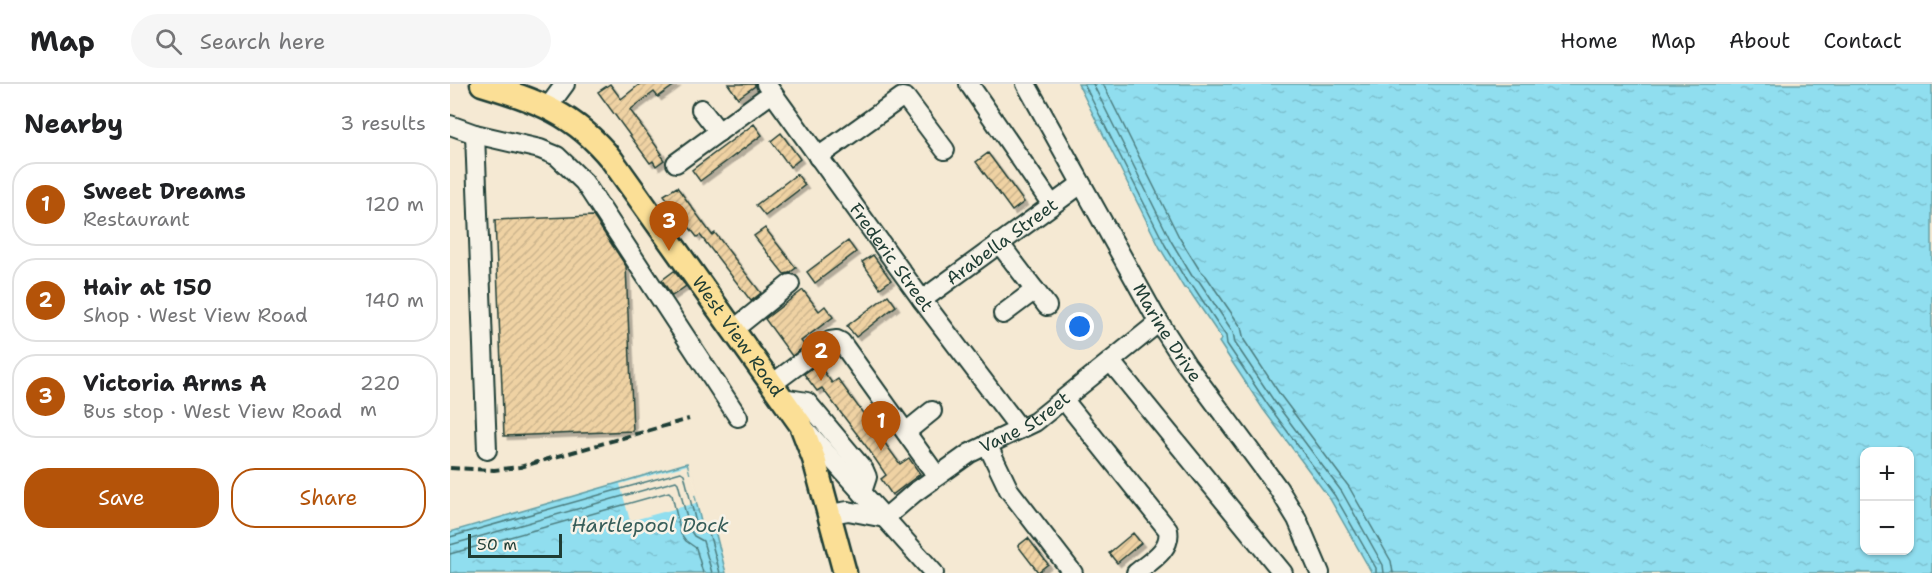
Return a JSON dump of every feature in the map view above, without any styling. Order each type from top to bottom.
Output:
[{"type":"main road","name":"West View Road","points":[[482,84],[521,95],[548,107],[595,139],[801,425],[814,459],[845,573]]},
{"type":"street","points":[[548,107],[565,84]]},
{"type":"street","points":[[969,84],[1052,205]]},
{"type":"street","name":"Marine Drive","points":[[1026,84],[1159,322],[1186,364],[1278,488],[1297,519],[1320,573]]},
{"type":"street","points":[[676,163],[719,132],[769,88]]},
{"type":"street","name":"Frederic Street","points":[[769,88],[922,300],[1020,429]]},
{"type":"street","points":[[819,156],[902,97],[906,98],[945,150]]},
{"type":"street","points":[[701,109],[719,132]]},
{"type":"street","points":[[450,125],[475,134],[540,149],[557,156],[584,182],[738,417]]},
{"type":"street","points":[[475,134],[488,450]]},
{"type":"street","name":"Arabella Street","points":[[922,300],[1081,184]]},
{"type":"street","points":[[999,243],[1047,306]]},
{"type":"street","points":[[734,330],[790,284]]},
{"type":"street","points":[[1003,314],[1035,290]]},
{"type":"street","name":"Vane Street","points":[[885,518],[937,476],[987,444],[1035,422],[1159,322]]},
{"type":"street","points":[[862,492],[867,477],[864,470],[807,402],[777,391],[830,341],[841,342],[937,476]]},
{"type":"street","points":[[1111,362],[1283,573]]},
{"type":"street","points":[[1064,400],[1168,530],[1170,538],[1167,545],[1136,573]]},
{"type":"street","points":[[906,432],[932,411]]},
{"type":"street","points":[[801,425],[933,573]]},
{"type":"street","points":[[987,444],[1009,490],[1073,573]]},
{"type":"street","points":[[830,514],[848,511],[885,518]]},
{"type":"water","points":[[1078,84],[1932,84],[1932,573],[1372,573],[1330,499],[1263,409],[1219,342],[1222,339],[1188,289],[1184,288],[1160,248]]},
{"type":"water","name":"Hartlepool Dock","points":[[687,463],[702,526],[713,523],[726,573],[450,573],[450,532]]},
{"type":"pier","points":[[687,465],[689,474],[693,474],[698,494],[694,495],[696,503],[630,521],[620,484]]},
{"type":"building","points":[[610,84],[621,99],[640,84],[676,84],[658,97],[654,92],[630,110],[662,154],[660,155],[664,160],[656,166],[653,161],[650,163],[598,92]]},
{"type":"building","points":[[728,84],[755,84],[755,86],[738,98]]},
{"type":"building","points":[[754,124],[762,135],[700,181],[692,170]]},
{"type":"building","points":[[781,133],[800,159],[790,167],[771,141]]},
{"type":"building","points":[[988,153],[1024,202],[1012,211],[976,162]]},
{"type":"building","points":[[797,174],[805,185],[765,216],[756,205]]},
{"type":"building","points":[[677,187],[712,235],[715,233],[761,293],[751,301],[700,235],[697,237],[664,195]]},
{"type":"building","points":[[593,216],[626,266],[633,431],[504,436],[495,220]]},
{"type":"building","points":[[765,228],[796,268],[789,273],[784,274],[754,236]]},
{"type":"building","points":[[848,241],[856,252],[815,283],[807,272]]},
{"type":"building","points":[[873,255],[891,280],[880,288],[862,262]]},
{"type":"building","points":[[674,271],[686,286],[672,296],[662,280]]},
{"type":"building","points":[[803,290],[819,311],[825,306],[833,317],[801,341],[805,346],[792,356],[765,319]]},
{"type":"building","points":[[888,295],[896,306],[856,337],[847,326]]},
{"type":"building","points":[[818,364],[832,383],[838,379],[900,464],[909,458],[920,474],[892,495],[881,479],[886,475],[869,450],[822,388],[817,391],[804,374]]},
{"type":"building","points":[[1133,533],[1141,543],[1117,563],[1109,553]]},
{"type":"building","points":[[1028,538],[1048,564],[1038,572],[1018,546]]},
{"type":"railway","points":[[450,468],[494,470],[520,467],[689,419]]},
{"type":"place","name":"Victoria Arms A","points":[[669,251]]},
{"type":"place","name":"Hair at 150","points":[[821,381]]},
{"type":"place","name":"Sweet Dreams","points":[[881,451]]}]
